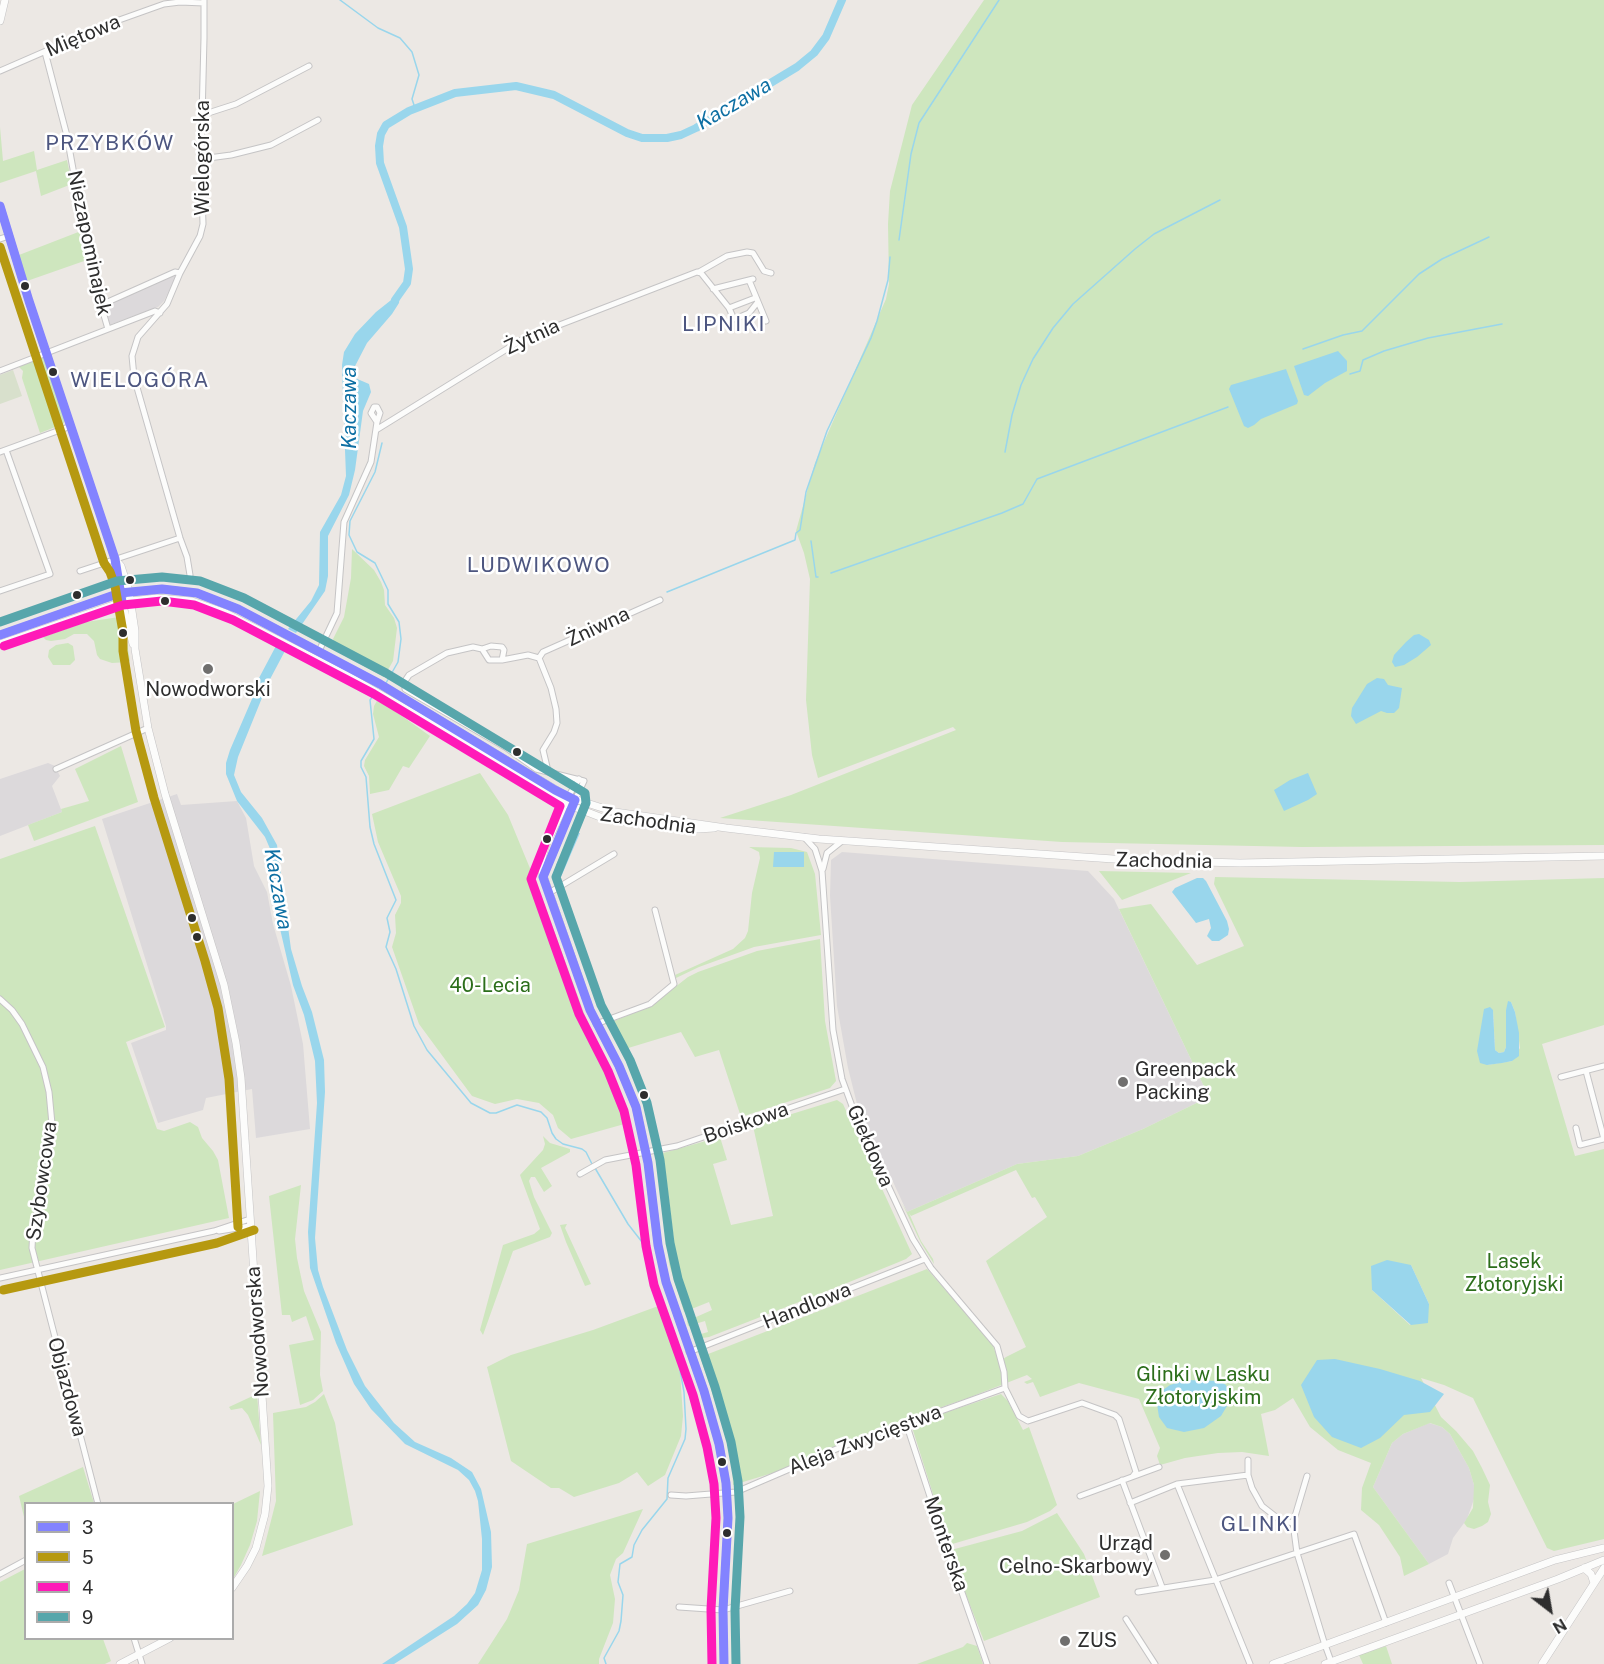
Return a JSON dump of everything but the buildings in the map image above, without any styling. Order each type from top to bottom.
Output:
[{"type":"street","points":[[0,21],[5,0]]},
{"type":"street","name":"Miętowa","points":[[0,71],[108,24],[164,4],[204,2]]},
{"type":"street","name":"Wielogórska","points":[[190,575],[187,557],[132,366],[132,356],[138,337],[167,304],[180,273],[200,236],[203,224],[201,159],[204,2]]},
{"type":"street","name":"Niezapominajek","points":[[45,52],[67,136],[75,180],[74,188],[108,329]]},
{"type":"street","points":[[202,115],[236,104],[309,66]]},
{"type":"street","points":[[201,159],[231,155],[271,145],[318,120]]},
{"type":"street","name":"Nowodworska","points":[[0,206],[115,559],[128,632],[135,649]]},
{"type":"street","points":[[0,239],[9,236]]},
{"type":"street","name":"Żytnia","points":[[376,430],[523,339],[700,272],[727,256],[747,252],[756,255],[764,271],[771,273]]},
{"type":"street","points":[[101,304],[175,272],[180,273]]},
{"type":"street","points":[[700,272],[735,319],[749,313],[756,300]]},
{"type":"street","points":[[713,289],[751,279],[756,300],[766,321]]},
{"type":"street","points":[[729,308],[756,300]]},
{"type":"street","points":[[0,371],[155,311],[160,313]]},
{"type":"street","points":[[318,651],[337,613],[344,522],[371,462],[376,422]]},
{"type":"street","points":[[0,591],[50,574],[3,451],[71,426]]},
{"type":"street","points":[[80,571],[180,538]]},
{"type":"street","name":"Nowodworska","points":[[115,559],[121,566],[129,591],[135,649],[148,728],[165,794],[230,1006],[242,1089],[268,1486],[263,1524],[251,1558],[234,1585]]},
{"type":"street","points":[[0,635],[129,591],[162,589],[197,593],[228,604],[275,632],[298,650],[373,690],[385,691]]},
{"type":"street","points":[[0,644],[130,600],[157,598],[192,601],[304,643],[380,684],[385,691]]},
{"type":"street","name":"Żniwna","points":[[539,658],[543,652],[660,600]]},
{"type":"street","points":[[502,660],[504,650],[502,647],[491,646],[483,649],[474,647],[447,653],[410,675],[405,681],[405,689],[505,747],[529,765],[581,780],[570,801],[543,877],[596,1024],[628,1086],[638,1114],[662,1263],[672,1304],[704,1391],[717,1438],[727,1493],[728,1532],[723,1610],[724,1664]]},
{"type":"street","points":[[483,649],[489,660],[528,655],[539,658],[556,702],[557,723],[543,750],[548,771]]},
{"type":"street","name":"Zachodnia","points":[[385,691],[570,801],[615,812],[726,828],[804,837],[1139,861],[1240,863],[1604,856]]},
{"type":"street","points":[[56,769],[148,728]]},
{"type":"street","name":"Giełdowa","points":[[804,837],[815,849],[822,871],[833,1029],[838,1065],[856,1117],[913,1239],[925,1259],[993,1339],[1000,1355],[1005,1388],[1019,1416],[1028,1421],[1082,1403],[1115,1415],[1119,1419],[1136,1472],[1133,1476]]},
{"type":"street","points":[[822,871],[827,853],[843,840]]},
{"type":"street","points":[[549,893],[614,854]]},
{"type":"street","points":[[596,1024],[650,1004],[674,984],[655,910]]},
{"type":"street","name":"Szybowcowa","points":[[0,999],[18,1016],[28,1034],[43,1067],[51,1103],[52,1124],[46,1175],[32,1236],[36,1270]]},
{"type":"street","points":[[1561,1077],[1604,1066]]},
{"type":"street","points":[[1575,1128],[1580,1144],[1604,1139],[1586,1071]]},
{"type":"street","name":"Boiskowa","points":[[580,1174],[613,1158],[677,1146],[845,1089]]},
{"type":"street","points":[[0,1278],[250,1223]]},
{"type":"street","name":"Handlowa","points":[[689,1352],[925,1259]]},
{"type":"street","name":"Objazdowa","points":[[36,1270],[98,1502]]},
{"type":"street","name":"Aleja Zwycięstwa","points":[[671,1494],[686,1496],[735,1492],[841,1447],[1005,1388]]},
{"type":"street","name":"Monterska","points":[[906,1423],[987,1664]]},
{"type":"street","points":[[1248,1460],[1248,1474],[1252,1488],[1262,1506],[1280,1520],[1293,1524]]},
{"type":"street","points":[[1080,1496],[1159,1467]]},
{"type":"street","points":[[1130,1503],[1177,1484],[1248,1474]]},
{"type":"street","points":[[1307,1476],[1293,1524],[1297,1553],[1330,1663],[1604,1560]]},
{"type":"street","points":[[1122,1480],[1162,1587]]},
{"type":"street","points":[[1177,1484],[1250,1664]]},
{"type":"street","points":[[1138,1592],[1215,1580],[1354,1534],[1386,1623]]},
{"type":"street","points":[[1273,1664],[1565,1556],[1604,1548]]},
{"type":"street","points":[[0,1574],[24,1561]]},
{"type":"street","points":[[1584,1568],[1591,1574],[1594,1583]]},
{"type":"street","points":[[1542,1664],[1604,1568]]},
{"type":"street","points":[[1449,1583],[1480,1664]]},
{"type":"street","points":[[679,1607],[723,1610],[790,1591]]},
{"type":"street","points":[[1126,1619],[1155,1664]]},
{"type":"street","points":[[134,1640],[142,1664]]},
{"type":"street","points":[[120,1664],[166,1640]]},
{"type":"shaded area","points":[[174,274],[177,275],[164,301],[158,307],[109,325],[104,306]]},
{"type":"shaded area","points":[[48,763],[55,766],[60,776],[52,786],[62,812],[0,836],[0,779]]},
{"type":"shaded area","points":[[177,794],[181,805],[237,801],[246,818],[254,866],[267,892],[303,1044],[310,1129],[256,1138],[252,1089],[206,1098],[203,1110],[158,1123],[131,1043],[166,1030],[166,1026],[102,819]]},
{"type":"shaded area","points":[[842,852],[1088,871],[1114,899],[1209,1097],[1143,1129],[1078,1156],[1017,1164],[907,1212],[857,1104],[848,1068],[837,1006],[830,896],[831,860]]},
{"type":"shaded area","points":[[1429,1423],[1442,1427],[1450,1434],[1469,1468],[1474,1485],[1474,1499],[1467,1519],[1453,1538],[1448,1554],[1429,1564],[1373,1487],[1392,1443],[1403,1434]]},
{"type":"green space","points":[[984,0],[1604,0],[1604,845],[1302,847],[1062,842],[720,818],[791,795],[956,730],[953,727],[818,778],[812,755],[806,700],[810,579],[796,531],[815,463],[886,299],[889,284],[890,191],[912,105]]},
{"type":"green space","points":[[0,127],[3,161],[34,151],[37,170],[67,160],[72,184],[41,196],[36,171],[0,183]]},
{"type":"green space","points":[[81,231],[87,260],[27,281],[19,255]]},
{"type":"green space","points":[[38,358],[44,358],[65,421],[63,424],[40,433],[22,378],[23,371],[19,367]]},
{"type":"green space","points":[[13,370],[22,396],[0,404],[0,375]]},
{"type":"green space","points":[[352,549],[374,570],[381,582],[385,605],[394,618],[397,628],[393,661],[384,677],[337,651],[333,639],[344,617],[351,578]]},
{"type":"green space","points":[[119,617],[127,643],[130,661],[128,662],[112,663],[100,659],[94,641],[87,634],[74,634],[65,639],[51,641],[43,637],[86,622]]},
{"type":"green space","points":[[68,643],[73,646],[75,660],[70,665],[53,665],[48,657],[49,650],[56,645]]},
{"type":"green space","points":[[378,699],[430,736],[409,768],[403,766],[389,790],[370,794],[369,776],[364,766],[365,760],[379,737],[373,714]]},
{"type":"green space","points":[[121,746],[138,802],[34,841],[28,825],[62,812],[61,809],[89,801],[75,769]]},
{"type":"green space","name":"40-Lecia","points":[[480,773],[508,815],[541,895],[596,1046],[616,1085],[628,1123],[571,1139],[558,1128],[553,1115],[539,1103],[517,1099],[495,1104],[472,1096],[419,1024],[392,947],[396,933],[395,915],[401,903],[401,896],[378,842],[372,814]]},
{"type":"green space","points":[[95,826],[165,1027],[126,1042],[157,1129],[164,1131],[190,1122],[198,1127],[202,1138],[213,1151],[218,1160],[229,1218],[0,1270],[0,859]]},
{"type":"green space","points":[[749,847],[791,848],[807,852],[815,874],[821,935],[754,947],[676,978],[675,975],[733,949],[745,938],[760,858],[759,852]]},
{"type":"green space","points":[[1099,871],[1191,873],[1122,900]]},
{"type":"green space","points":[[1215,877],[1460,882],[1604,878],[1604,1025],[1542,1044],[1575,1156],[1604,1149],[1604,1539],[1554,1551],[1547,1548],[1473,1398],[1421,1378],[1441,1417],[1473,1451],[1482,1468],[1490,1485],[1488,1502],[1491,1514],[1488,1522],[1474,1529],[1467,1527],[1464,1523],[1473,1508],[1474,1485],[1469,1468],[1450,1434],[1442,1427],[1430,1423],[1403,1434],[1392,1443],[1373,1487],[1429,1564],[1404,1576],[1400,1557],[1379,1525],[1361,1510],[1362,1488],[1371,1463],[1338,1450],[1310,1427],[1293,1398],[1275,1410],[1261,1414],[1269,1456],[1242,1452],[1218,1453],[1160,1465],[1157,1456],[1160,1448],[1139,1399],[1079,1383],[1040,1397],[1033,1382],[1027,1384],[1024,1382],[1032,1379],[1027,1375],[904,1420],[776,1472],[733,1485],[731,1450],[701,1359],[703,1356],[927,1269],[992,1343],[999,1362],[1026,1347],[986,1261],[1047,1217],[1035,1197],[1032,1198],[1016,1170],[911,1216],[909,1213],[934,1264],[921,1243],[902,1203],[907,1212],[1017,1164],[1078,1156],[1143,1129],[1209,1097],[1119,909],[1151,904],[1197,965],[1244,946],[1214,884]],"holes":[[[1511,1002],[1515,1012],[1520,1048],[1512,1061],[1487,1065],[1493,1010],[1495,1050],[1499,1053],[1504,1052],[1506,1047],[1506,1010]],[[1411,1265],[1429,1304],[1410,1325],[1372,1290]]]},
{"type":"green space","points":[[820,939],[825,1021],[836,1081],[830,1088],[741,1117],[719,1050],[695,1057],[681,1032],[625,1049],[612,1022],[652,1005],[698,972],[757,951]]},
{"type":"green space","points":[[837,1100],[843,1104],[912,1254],[906,1259],[817,1295],[709,1337],[696,1339],[694,1336],[708,1332],[705,1321],[688,1326],[687,1321],[712,1310],[709,1302],[684,1312],[669,1264],[668,1252],[673,1247],[674,1240],[663,1153],[720,1137],[727,1160],[713,1164],[731,1225],[773,1216],[753,1126]]},
{"type":"green space","points":[[543,1136],[550,1143],[570,1149],[570,1152],[541,1168],[552,1186],[544,1192],[535,1177],[531,1177],[529,1181],[534,1197],[552,1233],[550,1237],[513,1251],[483,1335],[480,1330],[503,1245],[534,1234],[540,1229],[520,1175],[543,1150],[545,1144]]},
{"type":"green space","points":[[301,1185],[295,1239],[297,1258],[304,1291],[321,1332],[320,1375],[323,1391],[313,1400],[300,1405],[289,1345],[314,1340],[306,1316],[292,1322],[290,1315],[282,1315],[269,1196]]},
{"type":"green space","points":[[567,1224],[565,1228],[591,1284],[585,1286],[566,1242],[560,1225]]},
{"type":"green space","points":[[661,1305],[680,1372],[683,1416],[681,1436],[665,1475],[648,1486],[637,1472],[619,1483],[574,1497],[559,1488],[551,1488],[511,1461],[487,1367],[511,1355],[593,1330]]},
{"type":"green space","points":[[257,1394],[261,1445],[248,1415],[242,1408],[231,1410],[229,1407]]},
{"type":"green space","points":[[324,1394],[335,1423],[353,1525],[262,1556],[276,1501],[273,1413],[306,1407]]},
{"type":"green space","points":[[1001,1394],[1008,1401],[1023,1430],[1029,1427],[1057,1505],[1027,1522],[949,1545],[911,1424]]},
{"type":"green space","points":[[83,1467],[94,1502],[24,1502],[24,1517],[19,1496]]},
{"type":"green space","points":[[260,1491],[257,1521],[250,1545],[234,1577],[234,1504]]},
{"type":"green space","points":[[643,1509],[610,1575],[615,1599],[613,1623],[599,1664],[478,1664],[507,1619],[519,1590],[527,1544]]},
{"type":"green space","points":[[1057,1513],[1084,1554],[1100,1597],[984,1641],[951,1550],[1022,1531]]},
{"type":"green space","points":[[24,1570],[24,1640],[103,1640],[111,1661],[105,1664],[0,1664],[0,1582]]},
{"type":"green space","points":[[967,1643],[977,1646],[983,1664],[917,1664],[963,1647]]},
{"type":"green space","points":[[1386,1646],[1392,1664],[1363,1664],[1359,1655]]},
{"type":"water","points":[[400,293],[399,303],[367,343],[353,370],[355,378],[369,384],[371,392],[363,411],[355,470],[349,495],[328,536],[328,576],[325,591],[296,633],[288,629],[311,601],[319,585],[320,532],[341,495],[346,476],[344,424],[349,413],[344,408],[343,399],[344,352],[355,334],[376,312]]},
{"type":"water","points":[[1338,351],[1347,361],[1347,371],[1308,396],[1304,395],[1294,366]]},
{"type":"water","points":[[1286,369],[1298,401],[1297,404],[1261,419],[1248,428],[1244,426],[1229,389],[1231,385]]},
{"type":"water","points":[[1419,634],[1429,640],[1431,645],[1404,665],[1395,667],[1392,662],[1394,655],[1414,635]]},
{"type":"water","points":[[277,644],[286,649],[268,683],[238,757],[234,775],[241,792],[262,818],[277,845],[291,949],[312,1012],[324,1060],[325,1092],[315,1238],[318,1270],[347,1350],[365,1386],[394,1423],[415,1442],[451,1458],[472,1472],[481,1489],[491,1532],[492,1567],[486,1590],[478,1605],[457,1624],[394,1664],[382,1664],[454,1616],[475,1593],[482,1570],[478,1501],[469,1480],[458,1470],[405,1444],[371,1409],[354,1384],[336,1343],[310,1268],[308,1232],[317,1103],[315,1061],[304,1015],[293,985],[278,920],[271,851],[265,837],[237,801],[226,774],[226,763],[230,750],[259,678]]},
{"type":"water","points":[[1377,678],[1384,679],[1388,685],[1402,688],[1399,708],[1394,713],[1381,711],[1356,724],[1351,716],[1352,708],[1367,684]]},
{"type":"water","points":[[1308,773],[1317,794],[1284,811],[1274,790]]},
{"type":"water","points":[[580,833],[561,877],[557,880],[556,865],[571,834]]},
{"type":"water","points":[[774,852],[804,852],[804,867],[773,867]]},
{"type":"water","points":[[1197,878],[1203,878],[1206,881],[1227,921],[1228,935],[1219,941],[1212,941],[1207,936],[1211,928],[1209,919],[1196,923],[1172,892],[1175,888]]},
{"type":"water","points":[[1508,1001],[1511,1002],[1515,1012],[1519,1033],[1519,1056],[1512,1061],[1502,1063],[1487,1065],[1480,1063],[1477,1051],[1484,1009],[1490,1007],[1493,1010],[1495,1050],[1499,1053],[1504,1052]]},
{"type":"water","points":[[1387,1260],[1411,1265],[1429,1304],[1428,1323],[1411,1325],[1372,1290],[1371,1266]]},
{"type":"water","points":[[1335,1359],[1420,1381],[1444,1394],[1430,1412],[1404,1415],[1380,1438],[1361,1448],[1332,1437],[1314,1417],[1301,1385],[1317,1360]]},
{"type":"water","points":[[1186,1380],[1219,1381],[1226,1385],[1230,1401],[1221,1416],[1204,1428],[1184,1432],[1167,1428],[1159,1417],[1157,1404],[1160,1392],[1170,1385]]},
{"type":"waterway","points":[[340,0],[378,28],[400,38],[412,52],[419,75],[412,99],[415,108]]},
{"type":"waterway","name":"Kaczawa","points":[[395,300],[407,283],[409,269],[403,227],[380,163],[379,146],[381,134],[386,125],[409,111],[455,93],[516,86],[554,95],[627,133],[642,138],[667,138],[681,135],[797,67],[814,53],[826,37],[842,0]]},
{"type":"waterway","points":[[899,240],[911,154],[919,123],[999,0]]},
{"type":"waterway","points":[[1005,452],[1021,385],[1033,359],[1053,328],[1073,304],[1154,234],[1220,200]]},
{"type":"waterway","points":[[1303,349],[1362,331],[1419,274],[1442,259],[1489,237]]},
{"type":"waterway","points":[[667,592],[795,540],[796,533],[800,530],[806,492],[827,431],[877,321],[888,280],[890,257]]},
{"type":"waterway","points":[[1350,374],[1360,371],[1363,360],[1384,351],[1428,338],[1502,324]]},
{"type":"waterway","points":[[831,573],[1002,513],[1023,504],[1037,479],[1228,407]]},
{"type":"waterway","points":[[382,443],[375,472],[350,521],[349,535],[357,552],[375,563],[388,590],[388,604],[399,622],[401,639],[398,662],[386,683]]},
{"type":"waterway","points":[[811,541],[816,577],[818,577]]},
{"type":"waterway","points":[[374,695],[370,700],[374,739],[361,761],[361,767],[366,777],[370,827],[374,844],[396,900],[387,918],[390,932],[386,947],[396,969],[414,1026],[427,1050],[471,1103],[490,1113],[517,1105],[541,1112],[547,1118],[556,1139],[563,1144],[582,1149],[592,1164]]},
{"type":"waterway","points":[[595,1168],[628,1224],[642,1242],[677,1354],[684,1392],[686,1429],[685,1439],[668,1478],[667,1499],[642,1530],[634,1545],[632,1557],[620,1564],[618,1582],[623,1595],[621,1621],[619,1631],[604,1658],[606,1664]]},
{"type":"transit line","name":"3","points":[[0,206],[29,301],[115,559],[122,602]]},
{"type":"transit line","name":"5","points":[[0,247],[104,563],[115,586],[136,731],[218,1008],[229,1079],[238,1227]]},
{"type":"transit line","name":"9","points":[[0,622],[117,581],[162,577],[200,581],[244,598],[386,673],[585,793],[586,803],[556,877],[601,1005],[630,1060],[647,1103],[660,1160],[670,1243],[678,1279],[731,1442],[738,1481],[740,1517],[735,1610],[736,1664]]},
{"type":"transit line","name":"3","points":[[0,635],[120,593],[162,589],[197,593],[238,609],[380,684],[575,800]]},
{"type":"transit line","name":"4","points":[[4,646],[123,605],[162,601],[194,605],[233,620],[374,694],[560,806],[531,879],[579,1014],[608,1071],[624,1111],[636,1165],[646,1246],[654,1285],[693,1395],[707,1447],[714,1484],[716,1518],[711,1609],[712,1664]]},
{"type":"transit line","name":"3","points":[[575,800],[543,877],[590,1010],[619,1066],[636,1107],[648,1163],[658,1245],[666,1282],[704,1391],[719,1444],[726,1483],[728,1518],[723,1610],[724,1664]]},
{"type":"transit line","name":"5","points":[[3,1290],[217,1243],[254,1230]]},
{"type":"place","name":"Nowodworski","points":[[208,669]]},
{"type":"place","name":"Greenpack Packing","points":[[1123,1082]]},
{"type":"place","name":"Urząd Celno-Skarbowy","points":[[1165,1555]]},
{"type":"place","name":"ZUS","points":[[1065,1641]]},
{"type":"district","name":"PRZYBKÓW","points":[[110,144]]},
{"type":"district","name":"LIPNIKI","points":[[724,325]]},
{"type":"district","name":"WIELOGÓRA","points":[[140,381]]},
{"type":"district","name":"LUDWIKOWO","points":[[539,566]]},
{"type":"district","name":"GLINKI","points":[[1260,1525]]},
{"type":"park label","name":"Lasek Złotoryjski","points":[[1514,1274]]},
{"type":"park label","name":"Glinki w Lasku Złotoryjskim","points":[[1203,1386]]}]
